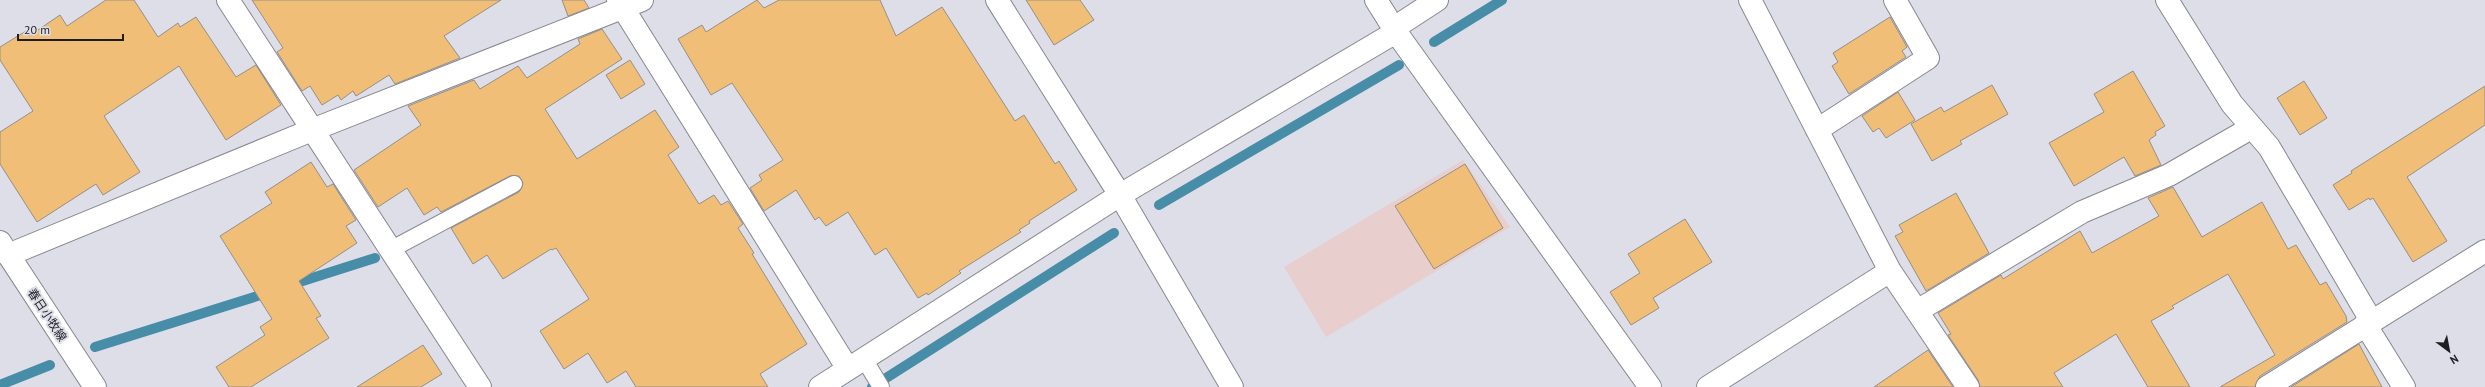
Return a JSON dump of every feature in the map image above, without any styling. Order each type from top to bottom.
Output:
[{"type":"street","points":[[228,0],[480,387]]},
{"type":"street","points":[[997,0],[1120,195],[1232,387]]},
{"type":"street","points":[[1376,0],[1395,30],[1650,387]]},
{"type":"street","points":[[820,387],[861,366],[1120,195],[1395,30],[1437,0]]},
{"type":"street","points":[[1750,0],[1890,271],[1968,387]]},
{"type":"street","points":[[1817,130],[1928,58],[1895,0]]},
{"type":"street","points":[[2166,0],[2232,104],[2251,128],[2269,147],[2404,387]]},
{"type":"street","points":[[4,249],[312,130],[628,3],[861,366]]},
{"type":"street","points":[[1917,312],[2082,212],[2169,175],[2251,128]]},
{"type":"street","name":"春日小牧線","points":[[4,249],[95,387]]},
{"type":"street","points":[[2267,387],[2485,251]]},
{"type":"street","points":[[1708,387],[1890,271]]},
{"type":"lane","points":[[390,250],[514,184]]},
{"type":"lane","points":[[861,366],[882,387]]},
{"type":"shaded area","points":[[1463,160],[1510,227],[1326,337],[1284,267]]},
{"type":"building","points":[[106,0],[134,0],[158,37],[178,23],[180,27],[196,17],[236,77],[256,65],[281,105],[226,140],[179,66],[104,116],[140,172],[103,195],[96,184],[37,222],[0,164],[0,132],[33,111],[0,60],[0,47],[26,31],[29,36],[60,15],[67,26]]},
{"type":"building","points":[[252,0],[501,0],[444,36],[460,58],[395,84],[389,75],[356,96],[353,91],[341,100],[338,95],[322,105],[310,86],[302,91],[277,52],[283,48]]},
{"type":"building","points":[[562,0],[584,0],[589,8],[568,16]]},
{"type":"building","points":[[757,0],[764,8],[779,0],[880,0],[896,36],[942,7],[1015,121],[1024,115],[1055,164],[1059,161],[1077,190],[1029,221],[1030,223],[1019,230],[1021,232],[959,271],[961,273],[928,295],[927,293],[918,298],[886,248],[875,255],[848,212],[826,226],[819,217],[815,220],[796,190],[764,211],[750,188],[762,180],[759,175],[783,160],[732,83],[711,95],[678,39],[702,25],[706,32]]},
{"type":"building","points":[[1026,0],[1080,0],[1094,20],[1054,45]]},
{"type":"building","points":[[1890,17],[1907,47],[1902,51],[1906,57],[1849,94],[1832,66],[1838,62],[1833,53]]},
{"type":"building","points":[[602,29],[622,59],[545,109],[577,159],[655,110],[679,147],[668,155],[699,204],[714,195],[721,205],[728,201],[743,224],[738,228],[754,253],[752,254],[807,344],[760,374],[768,387],[636,387],[626,371],[607,383],[588,353],[564,369],[540,331],[589,299],[556,248],[551,249],[503,279],[487,255],[473,264],[451,228],[519,192],[523,184],[519,176],[510,176],[441,212],[437,207],[424,215],[407,188],[378,207],[354,170],[421,125],[408,106],[474,80],[480,89],[518,66],[527,78],[580,44],[578,39]]},
{"type":"building","points":[[630,60],[645,84],[621,99],[606,75]]},
{"type":"building","points":[[2133,71],[2165,126],[2155,132],[2156,135],[2149,140],[2161,165],[2135,176],[2124,157],[2074,186],[2049,143],[2104,112],[2094,94]]},
{"type":"building","points":[[2304,81],[2327,118],[2300,135],[2277,98]]},
{"type":"building","points":[[1992,85],[2008,114],[1960,141],[1962,144],[1932,161],[1911,124],[1941,107],[1944,112]]},
{"type":"building","points":[[2485,86],[2485,125],[2407,177],[2447,241],[2413,262],[2373,198],[2370,200],[2369,198],[2349,210],[2333,185],[2352,173],[2351,171]]},
{"type":"building","points":[[1898,92],[1915,120],[1886,138],[1879,128],[1873,132],[1862,116]]},
{"type":"building","points":[[311,162],[327,187],[333,184],[356,220],[346,226],[357,243],[299,281],[321,316],[316,318],[329,338],[251,387],[229,387],[216,367],[265,335],[260,327],[272,319],[220,236],[272,203],[265,192]]},
{"type":"building","points":[[1465,164],[1503,228],[1434,269],[1395,206]]},
{"type":"building","points":[[2173,187],[2202,237],[2262,202],[2288,249],[2296,245],[2320,285],[2326,282],[2346,316],[2347,322],[2260,376],[2255,387],[2220,387],[2275,355],[2228,274],[2172,306],[2174,308],[2151,321],[2190,387],[2148,387],[2116,334],[2054,373],[2063,387],[1980,387],[1978,380],[1948,335],[1951,334],[1938,313],[2001,275],[2003,279],[2080,231],[2092,253],[2159,216],[2148,198]]},
{"type":"building","points":[[1956,193],[1989,253],[1926,291],[1895,236],[1903,232],[1899,225]]},
{"type":"building","points":[[1685,219],[1712,262],[1653,298],[1659,308],[1631,325],[1610,292],[1640,273],[1628,254]]},
{"type":"building","points":[[2359,344],[2382,387],[2291,387]]},
{"type":"building","points":[[423,345],[442,374],[421,387],[357,387]]},
{"type":"building","points":[[1928,350],[1953,387],[1874,387]]},
{"type":"waterway","points":[[1434,42],[1502,0]]},
{"type":"waterway","points":[[1159,205],[1399,65]]},
{"type":"waterway","points":[[872,387],[1114,233]]},
{"type":"waterway","points":[[287,286],[375,258]]},
{"type":"waterway","points":[[95,347],[270,292]]},
{"type":"waterway","points":[[0,385],[50,365]]}]
